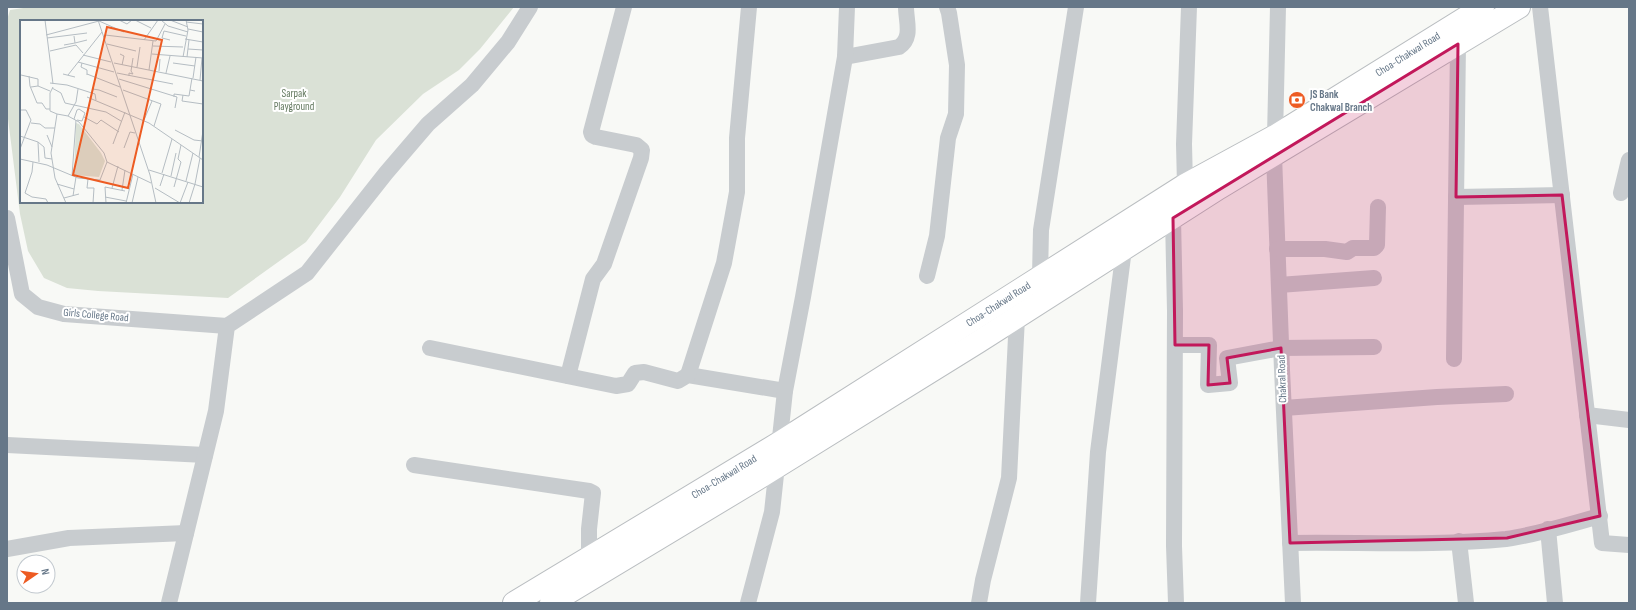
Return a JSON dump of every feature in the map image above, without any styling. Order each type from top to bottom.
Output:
[{"type":"highway","name":"Choa-Chakwal Road","points":[[514,603],[589,556],[779,443],[1185,185],[1274,146],[1483,7]]},
{"type":"highway","points":[[551,603],[776,467],[1018,317],[1173,218],[1274,146],[1458,44],[1519,7]]},
{"type":"street","points":[[169,603],[216,411],[227,326],[307,273],[386,173],[428,124],[472,86],[508,42],[530,7]]},
{"type":"street","points":[[568,376],[593,279],[604,264],[641,158],[642,150],[636,145],[592,136],[591,132],[624,7]]},
{"type":"street","points":[[688,375],[724,263],[737,192],[737,138],[750,7]]},
{"type":"street","points":[[748,603],[772,512],[785,391],[804,297],[845,57],[847,7]]},
{"type":"street","points":[[845,57],[899,47],[905,43],[908,38],[909,7]]},
{"type":"street","points":[[927,276],[937,236],[948,138],[956,114],[957,65],[947,7]]},
{"type":"street","points":[[1040,276],[1041,230],[1076,7]]},
{"type":"street","points":[[1185,185],[1184,144],[1190,7]]},
{"type":"street","name":"Chakral Road","points":[[1278,7],[1274,146],[1281,348],[1293,603]]},
{"type":"street","points":[[1540,7],[1602,543],[1629,544]]},
{"type":"street","points":[[1454,359],[1458,44]]},
{"type":"street","points":[[1621,193],[1629,160]]},
{"type":"street","points":[[1456,197],[1562,195]]},
{"type":"street","points":[[1277,249],[1325,249],[1347,252],[1353,248],[1374,248],[1377,245],[1378,237],[1378,207]]},
{"type":"street","name":"Girls College Road","points":[[7,218],[22,294],[38,307],[64,314],[227,326]]},
{"type":"street","points":[[1173,218],[1175,345],[1174,546],[1176,603]]},
{"type":"street","points":[[1088,603],[1098,452],[1124,249]]},
{"type":"street","points":[[1279,285],[1374,278]]},
{"type":"street","points":[[979,603],[983,580],[1009,478],[1018,317]]},
{"type":"street","points":[[1175,345],[1209,345],[1208,385],[1230,383],[1227,358],[1281,348],[1374,347]]},
{"type":"street","points":[[430,348],[622,386],[628,384],[635,373],[644,372],[678,381],[688,375],[785,391]]},
{"type":"street","points":[[1284,408],[1437,397],[1506,394]]},
{"type":"street","points":[[1587,415],[1629,420]]},
{"type":"street","points":[[7,445],[205,455]]},
{"type":"street","points":[[414,465],[593,493],[589,529],[589,556]]},
{"type":"street","points":[[1290,543],[1459,541],[1507,538],[1600,516]]},
{"type":"street","points":[[1548,529],[1555,603]]},
{"type":"street","points":[[7,549],[69,538],[186,533]]},
{"type":"street","points":[[1459,541],[1466,603]]},
{"type":"highlighted area","points":[[1458,44],[1456,197],[1562,195],[1600,516],[1507,538],[1290,543],[1281,348],[1227,358],[1230,383],[1208,385],[1209,345],[1175,345],[1173,218]]},
{"type":"green space","name":"Sarpak Playground","points":[[30,7],[514,7],[480,49],[459,70],[423,94],[376,140],[340,197],[306,242],[228,298],[67,288],[44,278],[28,251],[20,214],[7,111],[7,20],[10,10]]},
{"type":"place","name":"JS Bank Chakwal Branch","points":[[1297,100]]}]
